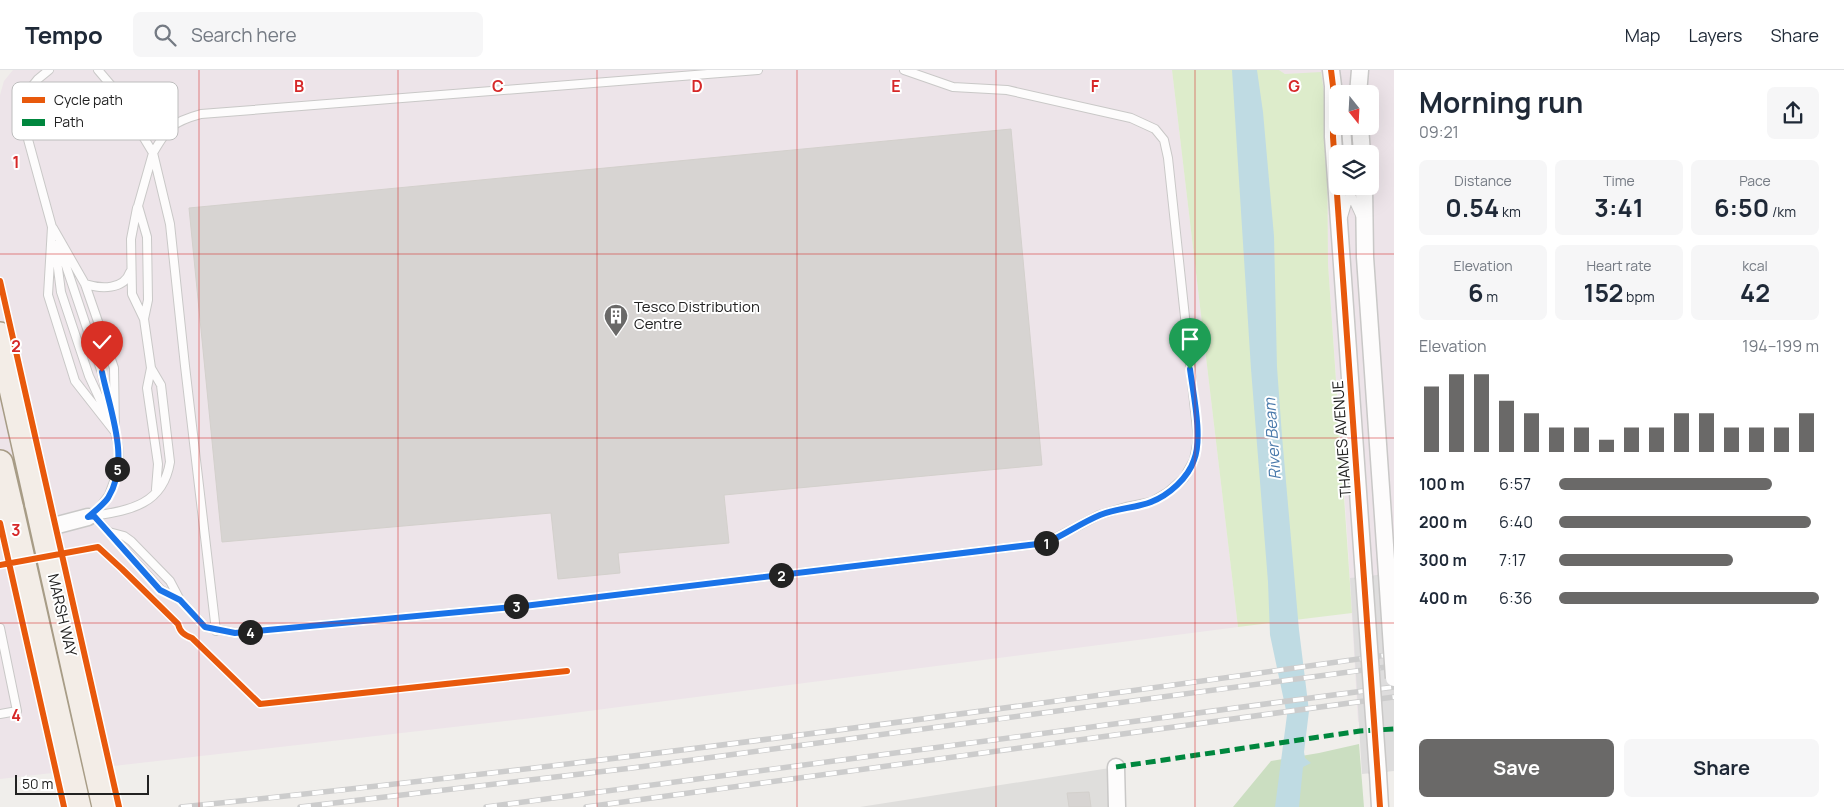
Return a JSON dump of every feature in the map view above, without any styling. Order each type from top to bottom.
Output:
[{"type":"main road","name":"MARSH WAY","points":[[0,335],[105,807]]},
{"type":"main road","name":"MARSH WAY","points":[[0,463],[78,807]]},
{"type":"street","points":[[1358,85],[1360,70]]},
{"type":"street","name":"THAMES AVENUE","points":[[1333,135],[1380,807]]},
{"type":"street","points":[[1356,195],[1365,229],[1365,257],[1394,678]]},
{"type":"street","points":[[0,535],[31,532],[91,516]]},
{"type":"street","points":[[1116,767],[1117,807]]},
{"type":"lane","points":[[36,82],[49,70]]},
{"type":"lane","points":[[98,70],[108,82]]},
{"type":"lane","points":[[178,122],[201,114],[758,70]]},
{"type":"lane","points":[[109,532],[124,536],[131,541],[170,581],[180,600],[205,627],[216,631],[235,633],[524,606],[1046,543],[1099,516],[1126,507],[1151,502],[1168,492],[1184,478],[1194,460],[1198,440],[1168,158],[1164,140],[1155,129],[1130,118],[1007,90],[953,87],[904,70]]},
{"type":"lane","points":[[28,140],[52,227],[102,372],[115,432],[119,457],[116,476],[109,495],[91,516]]},
{"type":"lane","points":[[145,140],[153,153],[170,224],[216,631]]},
{"type":"lane","points":[[155,494],[158,482],[158,464],[147,388],[151,368],[144,319],[132,294],[131,239],[153,153],[161,140]]},
{"type":"lane","points":[[1340,228],[1353,195]]},
{"type":"lane","points":[[138,206],[147,237],[148,300],[144,319]]},
{"type":"lane","points":[[52,227],[85,284],[114,368],[115,432]]},
{"type":"lane","points":[[52,227],[61,292],[89,376],[115,432]]},
{"type":"lane","points":[[52,227],[48,295],[75,381],[115,432]]},
{"type":"lane","points":[[85,284],[116,286],[124,283],[132,268]]},
{"type":"lane","points":[[91,516],[126,511],[147,502],[155,494],[168,473],[170,462],[161,385],[151,368]]},
{"type":"lane","points":[[91,516],[109,532],[160,590],[180,600]]},
{"type":"lane","points":[[0,628],[18,711],[0,714]]},
{"type":"shaded area","points":[[13,70],[1172,70],[1238,627],[550,716],[0,779],[0,95],[4,81]]},
{"type":"shaded area","points":[[1279,70],[1394,70],[1394,718],[1358,722],[1328,264],[1327,110],[1321,73],[1285,74]]},
{"type":"shaded area","points":[[1116,767],[1121,807],[860,807]]},
{"type":"green space","points":[[1172,70],[1279,70],[1285,74],[1321,72],[1327,110],[1328,264],[1352,613],[1238,627]]},
{"type":"green space","points":[[1359,744],[1364,807],[1233,807],[1271,761]]},
{"type":"water","name":"River Beam","points":[[1232,70],[1257,70],[1263,112],[1274,236],[1277,367],[1282,436],[1299,630],[1309,711],[1304,752],[1305,758],[1311,763],[1303,767],[1299,807],[1275,807],[1287,715],[1270,635],[1268,582],[1251,369]]},
{"type":"pier","points":[[1394,573],[1394,771],[1362,774],[1350,578]]},
{"type":"building","name":"Tesco Distribution Centre","points":[[1011,129],[1042,465],[724,495],[729,543],[618,553],[620,573],[558,579],[551,513],[222,542],[189,208]]},
{"type":"building","points":[[1089,792],[1091,807],[1069,807],[1067,793]]},
{"type":"railway","points":[[181,807],[637,756],[1394,654]]},
{"type":"railway","points":[[300,807],[632,768],[1394,666]]},
{"type":"railway","points":[[486,807],[1394,687]]},
{"type":"railway","points":[[586,807],[1394,697]]},
{"type":"marked path","points":[[1116,767],[1360,731],[1394,729]]},
{"type":"cycle path","points":[[1331,70],[1333,86],[1333,137],[1380,807]]},
{"type":"cycle path","points":[[0,281],[119,807]]},
{"type":"cycle path","points":[[0,523],[64,807]]},
{"type":"cycle path","points":[[0,565],[98,547],[178,624],[183,633],[192,638],[260,704],[567,671]]},
{"type":"place","name":"Tesco Distribution Centre","points":[[616,337]]},
{"type":"route","points":[[102,372],[119,457],[116,476],[109,495],[100,507],[88,517],[94,516],[160,590],[180,600],[205,627],[216,631],[235,633],[524,606],[1046,543],[1099,516],[1126,507],[1151,502],[1168,492],[1184,478],[1194,460],[1198,440],[1190,369]]}]
